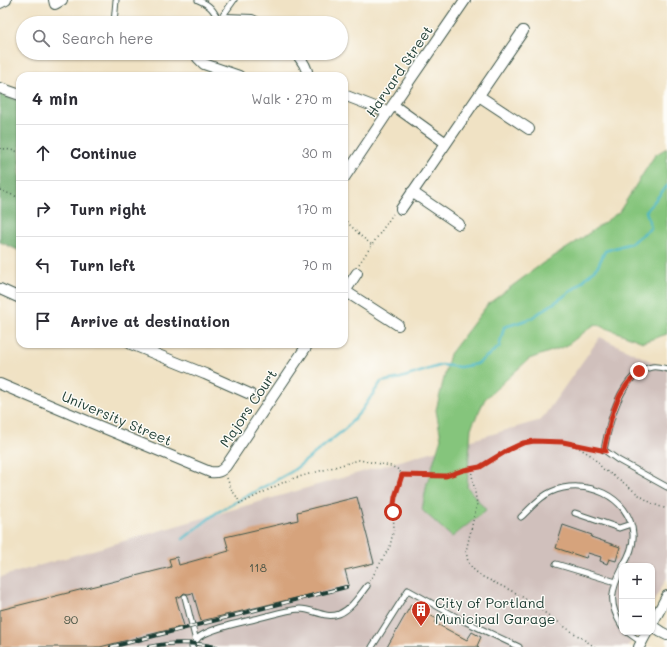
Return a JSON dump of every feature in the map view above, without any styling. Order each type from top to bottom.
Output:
[{"type":"street","points":[[0,3],[6,0]]},
{"type":"street","points":[[54,0],[56,4],[62,0]]},
{"type":"street","name":"Harvard Street","points":[[348,172],[464,0]]},
{"type":"street","points":[[401,209],[524,31]]},
{"type":"street","points":[[200,60],[204,64],[227,72]]},
{"type":"street","points":[[301,60],[307,72]]},
{"type":"street","points":[[0,88],[16,94]]},
{"type":"street","points":[[348,96],[390,108],[446,143]]},
{"type":"street","points":[[479,96],[529,129]]},
{"type":"street","points":[[412,192],[459,224]]},
{"type":"street","points":[[348,287],[358,273]]},
{"type":"street","points":[[0,289],[16,296]]},
{"type":"street","points":[[348,294],[398,325]]},
{"type":"street","points":[[141,348],[250,394]]},
{"type":"street","name":"Majors Court","points":[[224,469],[305,348]]},
{"type":"street","name":"University Street","points":[[0,384],[210,472],[216,473],[224,469]]},
{"type":"street","points":[[655,619],[667,596]]},
{"type":"street","points":[[655,627],[667,635]]},
{"type":"street","points":[[640,645],[645,635]]},
{"type":"lane","points":[[115,16],[116,0]]},
{"type":"lane","points":[[198,0],[208,5],[214,12],[214,16]]},
{"type":"lane","points":[[220,16],[234,0]]},
{"type":"lane","points":[[667,369],[653,367],[639,371],[628,383],[619,398],[613,413],[604,450],[618,460],[667,487]]},
{"type":"lane","points":[[521,517],[538,500],[551,492],[565,487],[579,486],[606,494],[619,503],[629,516],[633,534],[630,553],[625,563]]},
{"type":"lane","points":[[576,513],[619,528],[631,524]]},
{"type":"lane","points":[[556,564],[616,582]]},
{"type":"lane","points":[[619,576],[613,589],[612,598],[613,608],[619,620]]},
{"type":"lane","points":[[192,647],[198,638],[221,628],[284,612],[306,609],[327,615],[340,613],[352,604],[367,586]]},
{"type":"lane","points":[[372,647],[408,590],[460,619],[519,647]]},
{"type":"lane","points":[[185,597],[196,641]]},
{"type":"lane","points":[[630,635],[640,645]]},
{"type":"path","points":[[0,148],[16,151]]},
{"type":"path","points":[[0,190],[16,196]]},
{"type":"path","points":[[358,273],[358,266],[372,244],[396,210],[401,209]]},
{"type":"path","points":[[348,223],[361,236],[372,244]]},
{"type":"path","points":[[402,475],[446,476],[480,467],[508,450],[523,443],[534,441],[563,442],[606,451]]},
{"type":"path","points":[[575,444],[592,456],[603,468],[639,495],[653,504],[667,509]]},
{"type":"path","points":[[224,469],[231,489],[240,504],[288,480],[359,460],[391,466],[399,470],[402,475],[395,497],[393,512],[394,528],[390,546],[367,586]]},
{"type":"path","points":[[471,469],[477,504],[466,551],[468,562],[481,576],[518,594],[595,647]]},
{"type":"shaded area","points":[[600,337],[667,369],[667,578],[655,599],[655,563],[619,563],[619,635],[634,635],[628,647],[0,647],[0,577],[541,420]]},
{"type":"green space","points":[[0,94],[16,100],[16,249],[0,242]]},
{"type":"green space","points":[[667,148],[667,334],[643,342],[595,324],[566,346],[529,359],[485,399],[471,428],[467,487],[486,510],[452,537],[422,510],[427,483],[441,438],[436,410],[450,354],[488,304],[543,263],[572,245],[619,212],[655,155]]},
{"type":"building","points":[[357,497],[374,563],[345,570],[349,585],[201,621],[193,593],[184,593],[176,598],[184,626],[100,647],[0,647],[0,610],[171,567],[169,559],[177,557],[179,565],[229,551],[225,537],[298,520],[297,512]]},
{"type":"building","points":[[563,525],[620,547],[616,561],[609,559],[607,564],[600,561],[601,557],[588,553],[586,558],[556,548]]},
{"type":"building","name":"City of Portland Municipal Garage","points":[[411,605],[437,619],[435,623],[467,640],[472,632],[481,637],[477,646],[479,647],[387,647]]},
{"type":"waterway","points":[[183,539],[216,513],[291,472],[304,462],[345,429],[362,410],[381,382],[401,378],[442,365],[460,367],[477,364],[499,347],[504,327],[530,319],[560,299],[579,285],[598,266],[605,251],[631,243],[651,228],[646,211],[667,186]]},
{"type":"railway","points":[[111,647],[346,587]]},
{"type":"railway","points":[[149,647],[182,643],[216,647]]},
{"type":"place","name":"City of Portland Municipal Garage","points":[[421,627]]},
{"type":"route","points":[[393,512],[395,497],[402,475],[446,476],[480,467],[508,450],[523,443],[534,441],[563,442],[606,451],[604,450],[607,434],[619,398],[628,383],[639,371]]}]
